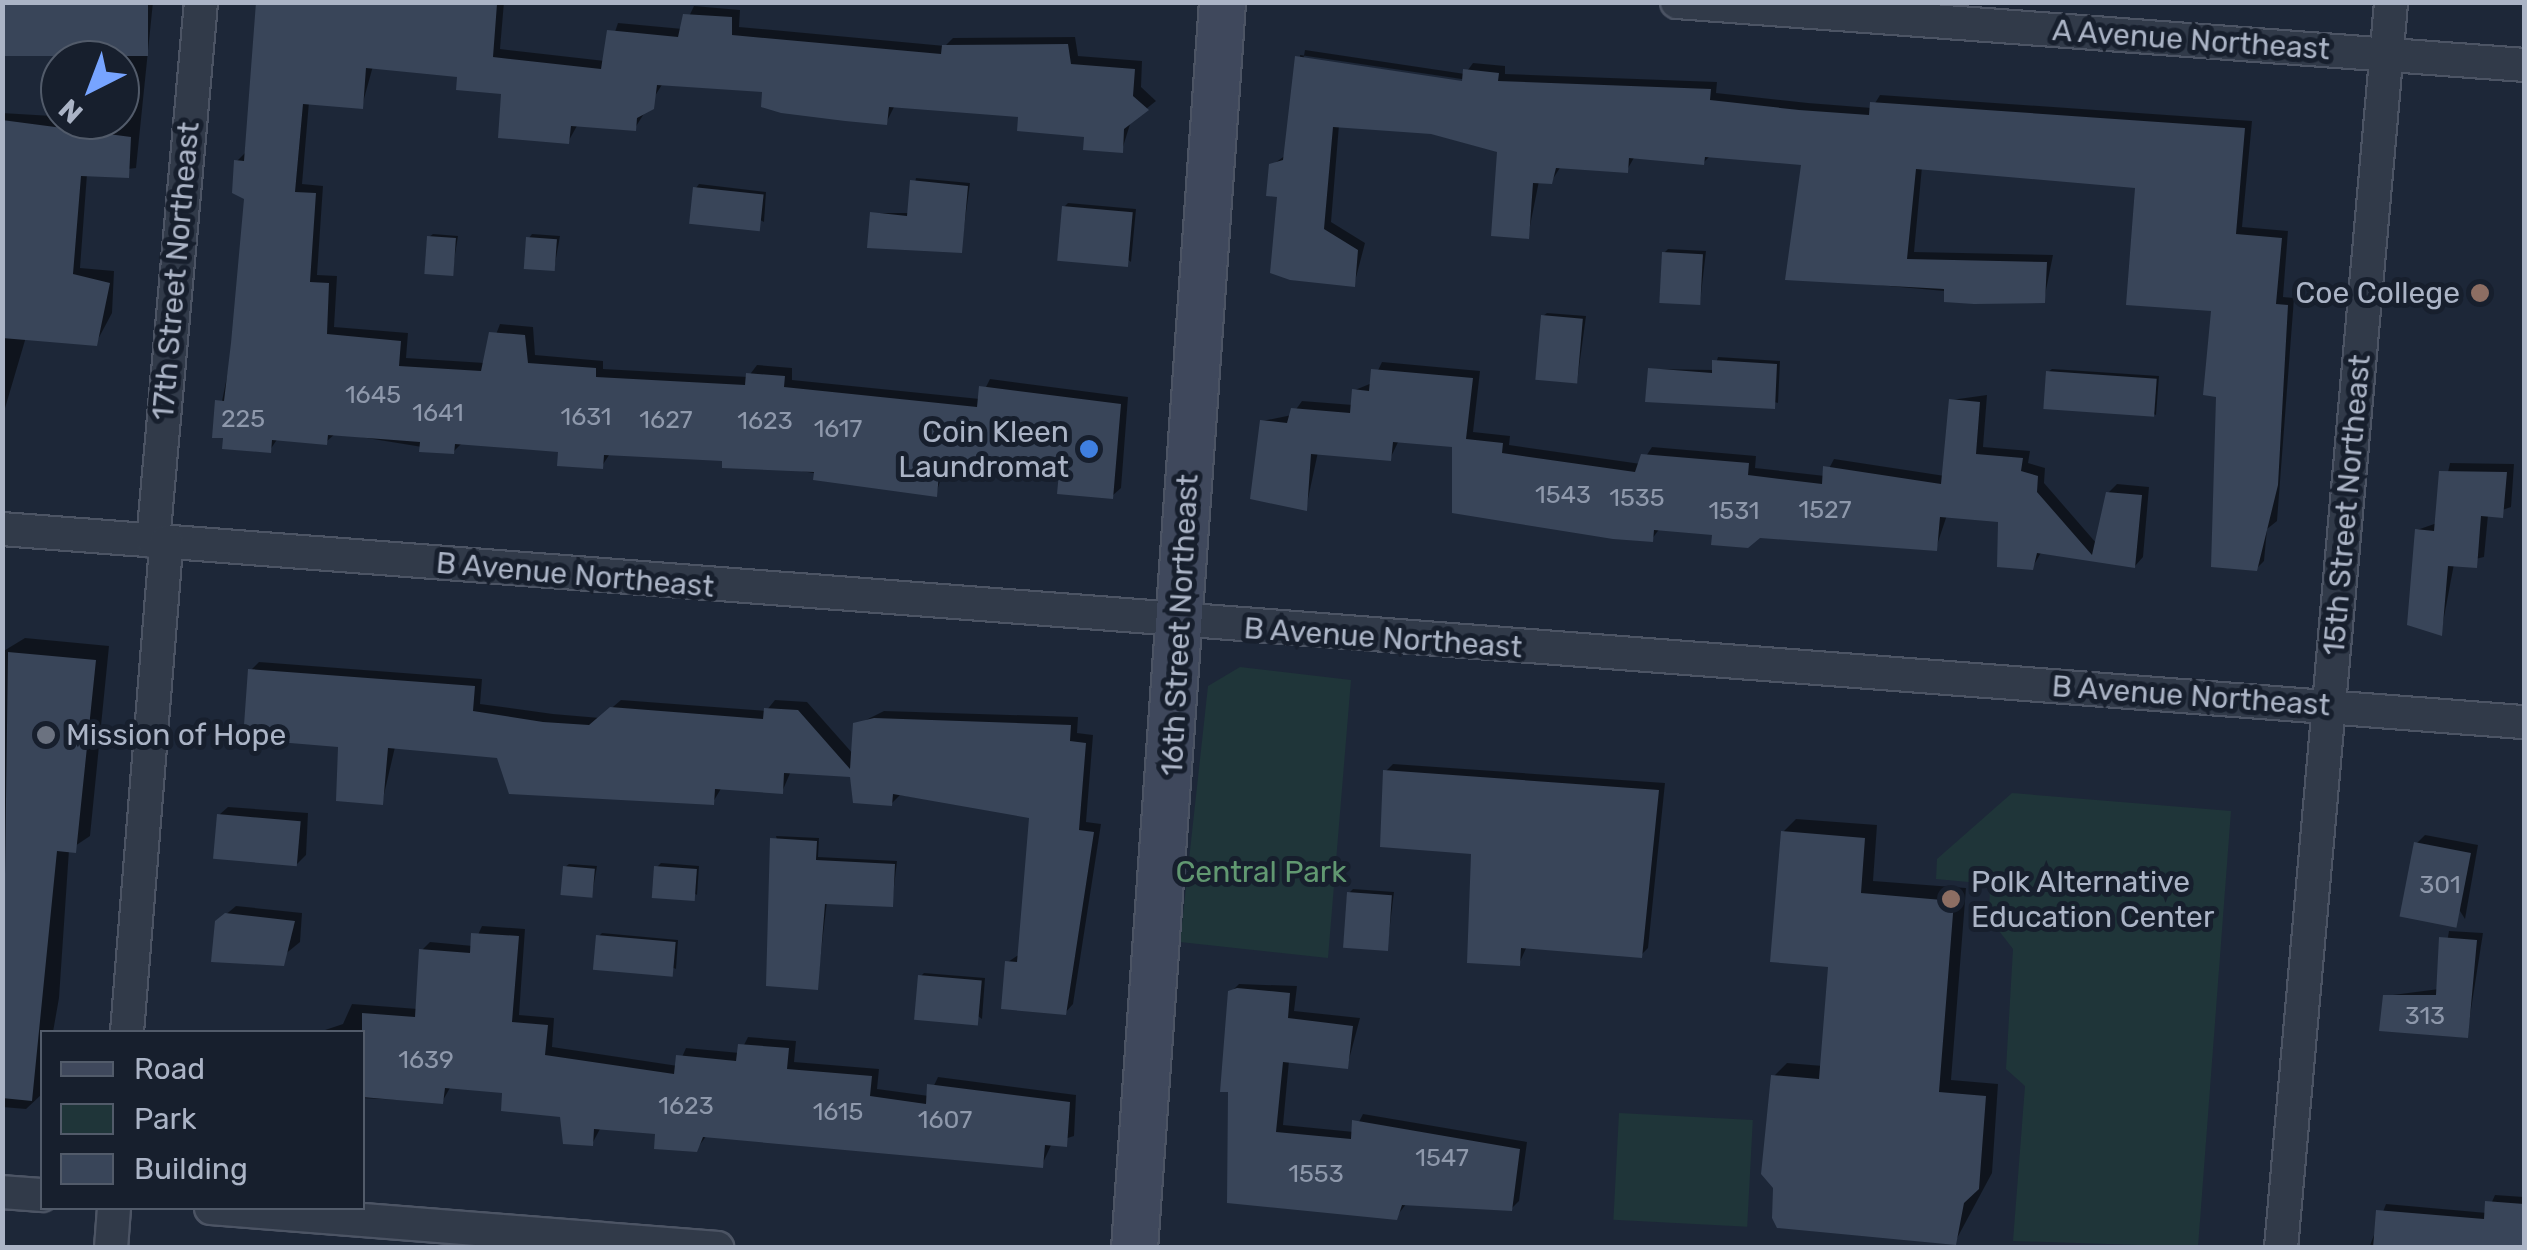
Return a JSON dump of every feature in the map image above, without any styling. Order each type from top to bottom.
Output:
[{"type":"street","name":"17th Street Northeast","points":[[128,1030],[201,2]]},
{"type":"street","name":"16th Street Northeast","points":[[1134,1248],[1222,2]]},
{"type":"street","name":"A Avenue Northeast","points":[[1677,2],[2524,65]]},
{"type":"street","name":"15th Street Northeast","points":[[2281,1248],[2390,2]]},
{"type":"street","name":"B Avenue Northeast","points":[[2,529],[1179,623],[2524,722]]},
{"type":"street","points":[[2,1192],[40,1194]]},
{"type":"street","points":[[110,1248],[114,1210]]},
{"type":"street","points":[[236,1210],[717,1248]]},
{"type":"green space","name":"Central Park","points":[[1240,667],[1351,680],[1328,958],[1180,942],[1208,686]]},
{"type":"green space","points":[[2012,793],[2231,811],[2198,1247],[2013,1241],[2025,1086],[2006,1069],[2013,949],[1989,918],[1990,884],[1936,879],[1937,859]]},
{"type":"green space","points":[[1619,1113],[1753,1120],[1747,1227],[1613,1220]]},
{"type":"building","points":[[2,2],[148,2],[148,56],[140,56],[140,40],[40,40],[40,56],[2,56]]},
{"type":"building","points":[[256,2],[497,4],[493,57],[601,69],[607,30],[678,37],[683,14],[732,17],[732,35],[941,54],[942,45],[1068,44],[1071,64],[1135,69],[1133,96],[1149,110],[1124,129],[1123,153],[1083,150],[1084,137],[1017,131],[1018,117],[889,107],[887,125],[781,113],[761,107],[762,92],[657,85],[654,109],[637,118],[636,131],[571,126],[569,144],[498,138],[501,94],[456,90],[457,77],[366,68],[363,109],[303,104],[295,192],[316,193],[310,282],[329,283],[327,334],[401,341],[399,366],[481,371],[489,332],[525,335],[528,363],[596,368],[596,377],[745,385],[746,373],[785,376],[784,387],[977,407],[979,386],[1121,404],[1113,499],[1057,494],[1059,472],[940,461],[937,497],[813,480],[814,472],[722,468],[722,461],[604,455],[603,469],[557,466],[558,452],[455,444],[454,454],[419,452],[420,442],[328,435],[327,445],[272,440],[271,453],[222,449],[223,438],[212,438],[215,400],[224,401],[231,343],[244,199],[232,193],[234,160],[244,161]]},
{"type":"building","points":[[1295,56],[1462,81],[1463,69],[1499,73],[1498,81],[1711,89],[1710,100],[1799,110],[1869,115],[1870,102],[2245,128],[2236,234],[2282,238],[2276,304],[2288,305],[2278,485],[2257,571],[2211,567],[2216,397],[2203,395],[2211,311],[2126,305],[2135,188],[1916,169],[1907,259],[2047,262],[2045,303],[1944,302],[1944,289],[1785,280],[1801,165],[1705,157],[1704,165],[1629,158],[1628,173],[1556,168],[1552,184],[1533,183],[1529,239],[1491,236],[1497,152],[1431,134],[1333,127],[1324,229],[1358,250],[1355,287],[1290,280],[1270,273],[1277,197],[1266,196],[1269,164],[1283,160]]},
{"type":"building","points":[[2,120],[40,125],[40,140],[131,140],[129,178],[81,176],[73,274],[110,283],[97,346],[2,338]]},
{"type":"building","points":[[910,180],[968,186],[962,253],[867,248],[870,212],[907,216]]},
{"type":"building","points":[[693,187],[764,194],[760,231],[689,224]]},
{"type":"building","points":[[1062,206],[1133,212],[1128,267],[1057,261]]},
{"type":"building","points":[[427,236],[456,238],[453,276],[424,274]]},
{"type":"building","points":[[526,237],[557,239],[555,271],[524,269]]},
{"type":"building","points":[[1662,252],[1703,254],[1700,305],[1659,303]]},
{"type":"building","points":[[1541,315],[1583,319],[1577,383],[1535,380]]},
{"type":"building","points":[[1712,360],[1777,364],[1775,409],[1645,402],[1648,368],[1712,373]]},
{"type":"building","points":[[1371,369],[1473,378],[1466,439],[1503,443],[1502,453],[1635,472],[1641,454],[1749,463],[1748,475],[1822,484],[1823,466],[1941,484],[1949,399],[1980,402],[1976,454],[2023,458],[2021,471],[2038,476],[2037,492],[2092,555],[2106,492],[2142,495],[2135,568],[2037,553],[2033,570],[1997,567],[1998,522],[1940,517],[1937,551],[1760,538],[1748,548],[1711,545],[1712,535],[1654,530],[1653,542],[1613,539],[1452,513],[1452,447],[1393,442],[1391,461],[1311,454],[1307,511],[1250,499],[1260,420],[1287,423],[1291,408],[1350,413],[1352,389],[1369,391]]},
{"type":"building","points":[[2046,371],[2157,379],[2154,417],[2043,409]]},
{"type":"building","points":[[2439,471],[2507,472],[2503,518],[2481,516],[2477,568],[2448,566],[2442,636],[2407,625],[2415,529],[2434,531]]},
{"type":"building","name":"Mission of Hope","points":[[8,652],[96,660],[76,853],[57,851],[32,1101],[2,1098]]},
{"type":"building","points":[[248,669],[475,686],[473,711],[543,722],[589,725],[610,707],[763,719],[764,708],[798,710],[850,769],[853,723],[874,718],[1071,725],[1070,741],[1086,743],[1079,830],[1094,832],[1066,1015],[1001,1009],[1005,961],[1017,962],[1029,818],[893,794],[892,806],[853,803],[850,777],[784,773],[783,794],[715,789],[714,805],[509,794],[497,758],[388,748],[383,805],[336,801],[338,747],[243,739]]},
{"type":"building","points":[[1383,770],[1659,790],[1642,958],[1521,948],[1520,966],[1467,963],[1471,854],[1380,847]]},
{"type":"building","points":[[217,814],[301,821],[297,866],[213,859]]},
{"type":"building","points":[[1781,831],[1865,838],[1861,893],[1954,901],[1939,1092],[1986,1096],[1979,1189],[1964,1203],[1956,1245],[1777,1228],[1772,1218],[1773,1188],[1761,1174],[1771,1075],[1819,1079],[1828,967],[1770,962]]},
{"type":"building","points":[[770,838],[817,841],[816,860],[895,864],[893,907],[825,904],[818,990],[766,986]]},
{"type":"building","points":[[2414,842],[2471,853],[2456,928],[2399,917]]},
{"type":"building","points":[[563,866],[595,869],[592,898],[560,895]]},
{"type":"building","points":[[654,866],[697,869],[695,901],[652,898]]},
{"type":"building","points":[[1347,892],[1392,895],[1388,951],[1343,948]]},
{"type":"building","points":[[225,913],[295,921],[284,966],[211,962],[215,921]]},
{"type":"building","points":[[471,933],[519,936],[512,1022],[548,1025],[545,1055],[674,1074],[676,1055],[736,1061],[738,1044],[789,1048],[787,1069],[872,1076],[870,1096],[926,1104],[927,1084],[1070,1102],[1067,1147],[1045,1145],[1043,1168],[703,1137],[697,1152],[654,1149],[655,1134],[594,1129],[593,1146],[563,1144],[560,1117],[501,1111],[502,1093],[445,1088],[443,1104],[365,1097],[362,1013],[415,1017],[419,949],[470,953]]},
{"type":"building","points":[[596,935],[676,942],[673,977],[593,970]]},
{"type":"building","points":[[2439,937],[2477,940],[2468,1038],[2379,1031],[2383,995],[2436,995]]},
{"type":"building","points":[[918,975],[982,981],[978,1025],[914,1020]]},
{"type":"building","points":[[1237,988],[1290,993],[1288,1018],[1353,1026],[1348,1069],[1283,1062],[1276,1132],[1351,1139],[1352,1120],[1520,1149],[1512,1211],[1402,1205],[1397,1220],[1227,1203],[1228,1092],[1220,1092],[1228,991]]},
{"type":"building","points":[[2485,1201],[2524,1204],[2524,1248],[2373,1248],[2376,1210],[2484,1219]]},
{"type":"place","name":"Coe College","points":[[2480,293]]},
{"type":"place","name":"Coin Kleen Laundromat","points":[[1089,449]]},
{"type":"place","name":"Mission of Hope","points":[[46,735]]},
{"type":"place","name":"Polk Alternative Education Center","points":[[1951,899]]}]
